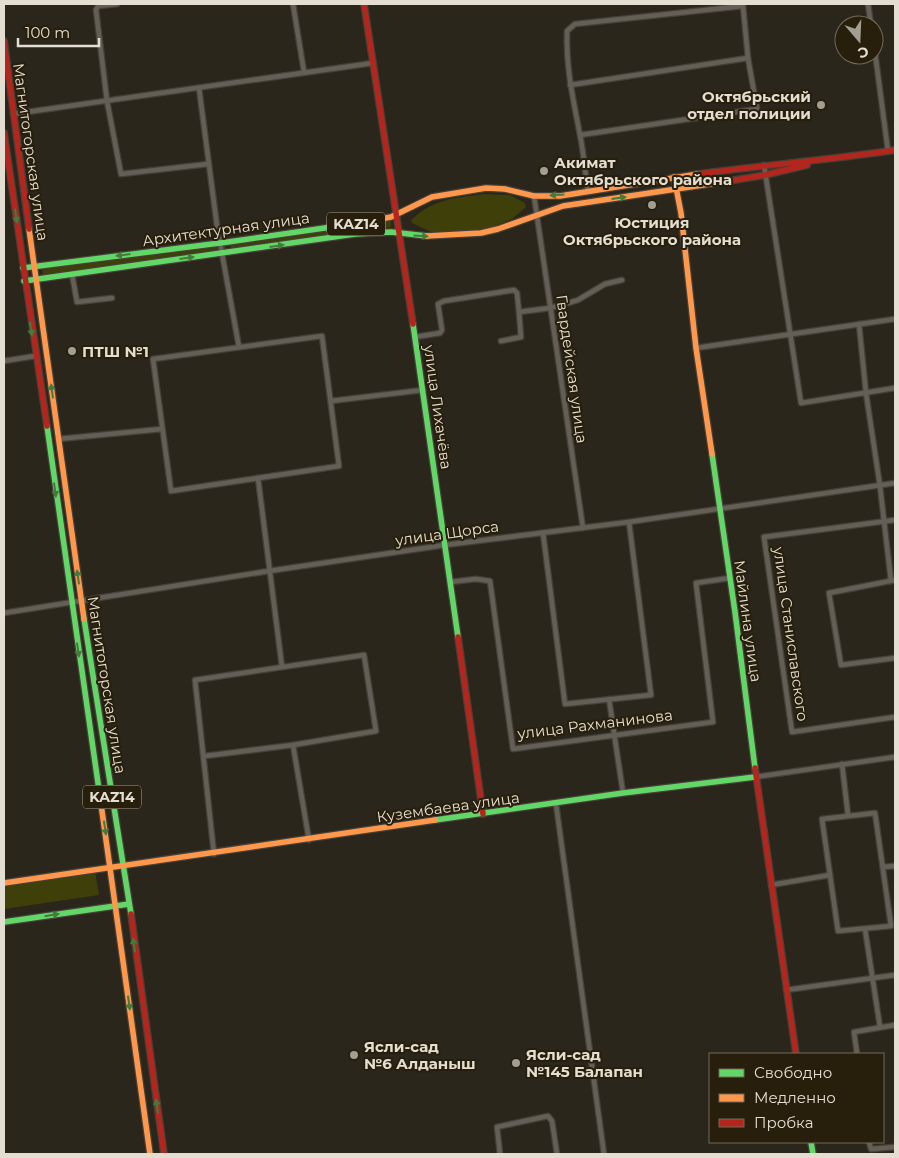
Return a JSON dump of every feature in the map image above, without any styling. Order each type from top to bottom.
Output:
[{"type":"main road","name":"улица Лихачёва","points":[[364,4],[423,390],[483,814]]},
{"type":"main road","name":"Магнитогорская улица","points":[[4,41],[33,267],[81,600],[124,866],[164,1154]]},
{"type":"main road","name":"Магнитогорская улица","points":[[4,133],[24,281],[111,868],[150,1154]]},
{"type":"main road","name":"Архитектурная улица","points":[[33,267],[353,224],[397,214],[432,198],[486,188],[505,189],[534,196],[560,196],[764,165],[834,159],[895,150]]},
{"type":"main road","name":"Архитектурная улица","points":[[35,279],[355,234],[391,232],[422,236],[481,233],[498,229],[563,206],[765,175],[834,159]]},
{"type":"main road","name":"Майлина улица","points":[[674,178],[681,213],[696,348],[730,578],[755,777],[796,1053]]},
{"type":"main road","points":[[23,268],[33,267]]},
{"type":"main road","points":[[24,281],[35,279]]},
{"type":"main road","name":"Кузембаева улица","points":[[4,883],[172,858],[214,854],[623,793],[755,777]]},
{"type":"main road","points":[[4,922],[129,904]]},
{"type":"street","points":[[117,4],[98,6],[96,10],[107,101],[121,174],[208,164]]},
{"type":"street","points":[[293,4],[304,72]]},
{"type":"street","points":[[580,135],[757,110],[748,58],[743,6],[574,24],[568,31],[566,56],[588,192]]},
{"type":"street","points":[[570,85],[748,58]]},
{"type":"street","points":[[13,114],[372,63]]},
{"type":"street","points":[[877,65],[888,151]]},
{"type":"street","points":[[199,88],[221,253],[238,347]]},
{"type":"street","points":[[764,165],[801,402],[895,388]]},
{"type":"street","name":"Гвардейская улица","points":[[534,196],[583,528]]},
{"type":"street","points":[[72,274],[77,302],[112,298]]},
{"type":"street","points":[[519,312],[550,308],[578,300],[605,284],[622,280]]},
{"type":"street","points":[[415,337],[438,334],[442,330],[438,304],[444,301],[514,290],[519,312],[521,337],[501,341]]},
{"type":"street","points":[[696,348],[895,318]]},
{"type":"street","points":[[860,324],[866,393],[893,581],[829,593],[841,665],[895,658]]},
{"type":"street","points":[[322,336],[331,401],[339,466],[171,490],[153,359],[322,336]]},
{"type":"street","points":[[4,361],[36,356]]},
{"type":"street","points":[[331,401],[423,390]]},
{"type":"street","points":[[58,439],[162,428]]},
{"type":"street","points":[[258,478],[282,667]]},
{"type":"street","name":"улица Щорса","points":[[4,613],[445,545],[629,522],[895,484]]},
{"type":"street","name":"улица Станиславского","points":[[895,520],[764,537],[792,732],[895,717]]},
{"type":"street","points":[[543,533],[565,704],[651,695],[629,522]]},
{"type":"street","name":"улица Рахманинова","points":[[450,582],[476,580],[490,582],[513,749],[713,722],[696,583],[730,578]]},
{"type":"street","points":[[205,756],[293,745],[376,731],[364,655],[196,680],[214,854]]},
{"type":"street","points":[[609,699],[623,793]]},
{"type":"street","points":[[293,745],[309,840]]},
{"type":"street","name":"Кузембаева улица","points":[[755,777],[895,757]]},
{"type":"street","points":[[842,764],[848,815]]},
{"type":"street","points":[[556,804],[604,1154]]},
{"type":"street","points":[[874,813],[892,926],[838,931],[822,819],[848,815],[874,813]]},
{"type":"street","points":[[883,867],[895,866]]},
{"type":"street","points":[[771,884],[830,875]]},
{"type":"street","points":[[865,929],[880,1028]]},
{"type":"street","points":[[786,990],[895,975]]},
{"type":"street","points":[[857,1053],[854,1032],[895,1025]]},
{"type":"street","points":[[500,1154],[497,1127],[548,1116],[552,1121],[557,1154]]},
{"type":"street","points":[[870,1143],[870,1149],[895,1147]]},
{"type":"shaded area","points":[[483,194],[510,195],[525,203],[526,207],[512,219],[492,227],[466,231],[431,232],[412,223],[411,220],[436,203]]},
{"type":"shaded area","points":[[391,220],[391,227],[231,249],[230,243]]},
{"type":"shaded area","points":[[225,243],[226,250],[43,275],[42,268]]},
{"type":"shaded area","points":[[95,871],[99,895],[4,909],[4,884]]},
{"type":"traffic: fast","points":[[23,268],[359,223]]},
{"type":"traffic: fast","points":[[24,281],[355,234],[391,232],[427,236]]},
{"type":"traffic: fast","points":[[413,324],[458,637]]},
{"type":"traffic: fast","points":[[47,426],[101,804]]},
{"type":"traffic: fast","points":[[712,454],[755,768]]},
{"type":"traffic: fast","points":[[84,619],[131,914]]},
{"type":"traffic: fast","points":[[435,820],[623,793],[755,777]]},
{"type":"traffic: fast","points":[[4,922],[129,904]]},
{"type":"traffic: fast","points":[[811,1143],[813,1154]]},
{"type":"traffic: slow","points":[[359,223],[391,217],[432,197],[486,188],[505,189],[534,196],[560,196],[698,174]]},
{"type":"traffic: slow","points":[[674,177],[681,213],[696,348],[712,454]]},
{"type":"traffic: slow","points":[[427,236],[481,233],[498,229],[563,206],[723,182]]},
{"type":"traffic: slow","points":[[29,229],[84,619]]},
{"type":"traffic: slow","points":[[101,804],[150,1154]]},
{"type":"traffic: slow","points":[[4,883],[435,820]]},
{"type":"traffic: jam","points":[[364,4],[413,324]]},
{"type":"traffic: jam","points":[[4,41],[29,229]]},
{"type":"traffic: jam","points":[[4,133],[47,426]]},
{"type":"traffic: jam","points":[[698,174],[895,150]]},
{"type":"traffic: jam","points":[[723,182],[807,165]]},
{"type":"traffic: jam","points":[[458,637],[483,814]]},
{"type":"traffic: jam","points":[[755,768],[796,1053]]},
{"type":"traffic: jam","points":[[131,914],[164,1154]]},
{"type":"place","name":"Октябрьский отдел полиции","points":[[821,105]]},
{"type":"place","name":"Акимат Октябрьского района","points":[[544,171]]},
{"type":"place","name":"Юстиция Октябрьского района","points":[[652,205]]},
{"type":"place","name":"ПТШ №1","points":[[72,351]]},
{"type":"place","name":"Ясли-сад №6 Алданыш","points":[[354,1055]]},
{"type":"place","name":"Ясли-сад №145 Балапан","points":[[516,1063]]}]
